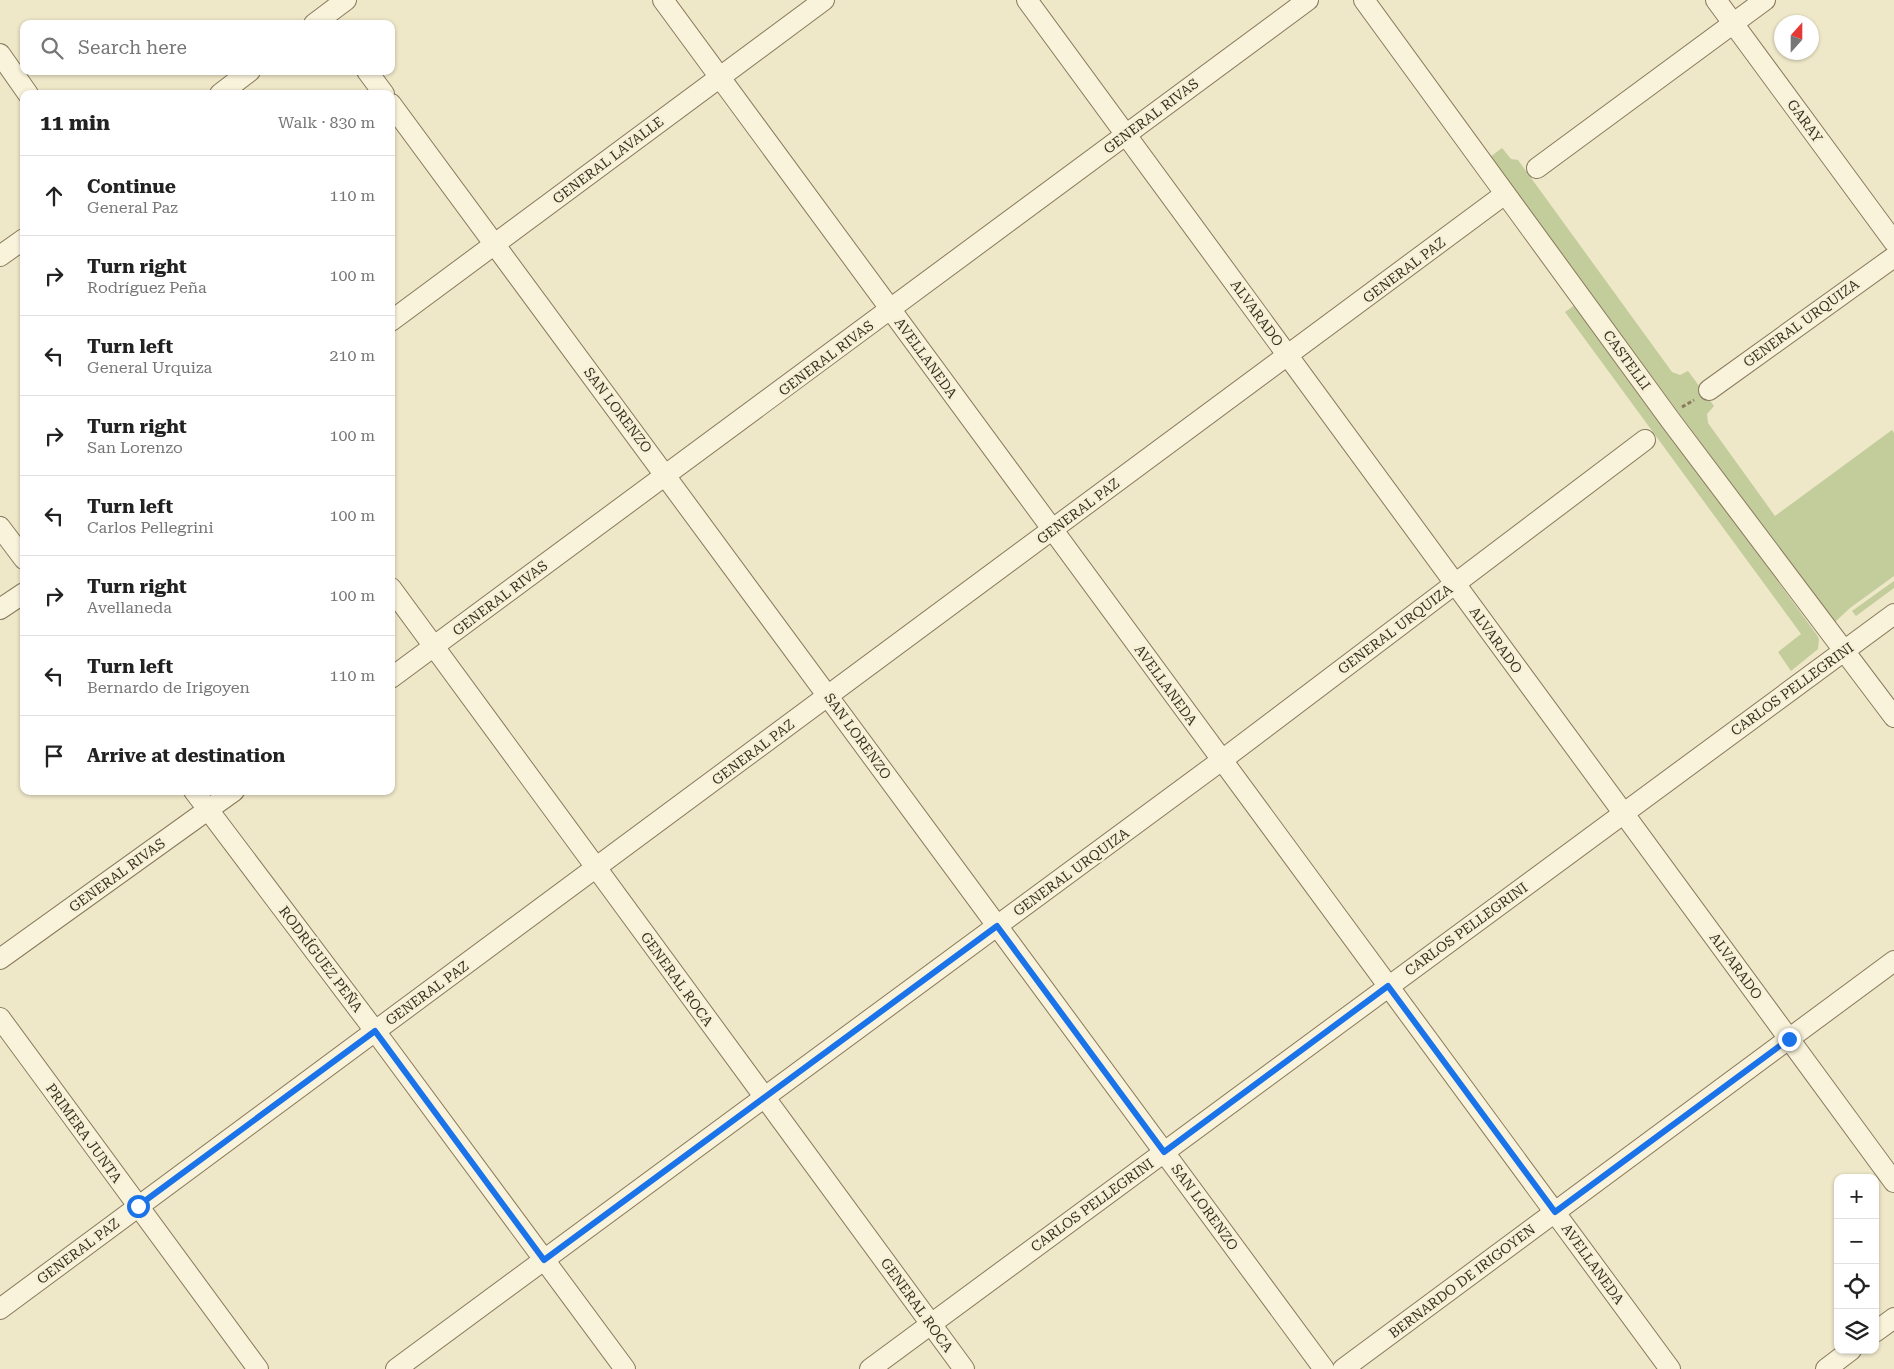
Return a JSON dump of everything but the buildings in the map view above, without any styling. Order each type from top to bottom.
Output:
[{"type":"street","points":[[322,16],[346,0]]},
{"type":"street","name":"AVELLANEDA","points":[[663,0],[1670,1369]]},
{"type":"street","name":"GENERAL LAVALLE","points":[[395,318],[824,0]]},
{"type":"street","name":"ALVARADO","points":[[1027,0],[1894,1182]]},
{"type":"street","name":"GENERAL RIVAS","points":[[395,675],[1308,0]]},
{"type":"street","name":"CASTELLI","points":[[1364,0],[1668,416],[1894,717]]},
{"type":"street","name":"GARAY","points":[[1716,0],[1894,242]]},
{"type":"street","points":[[1537,168],[1765,0]]},
{"type":"street","points":[[0,54],[25,90]]},
{"type":"street","points":[[225,90],[245,75]]},
{"type":"street","points":[[370,75],[381,90]]},
{"type":"street","name":"SAN LORENZO","points":[[395,109],[1324,1369]]},
{"type":"street","name":"GENERAL PAZ","points":[[0,1309],[1506,194]]},
{"type":"street","points":[[0,256],[20,242]]},
{"type":"street","name":"GENERAL URQUIZA","points":[[1709,390],[1894,257]]},
{"type":"street","name":"GENERAL URQUIZA","points":[[396,1369],[1222,760],[1645,440]]},
{"type":"street","points":[[0,527],[20,554]]},
{"type":"street","name":"GENERAL ROCA","points":[[395,593],[964,1369]]},
{"type":"street","points":[[0,609],[20,595]]},
{"type":"street","name":"CARLOS PELLEGRINI","points":[[870,1369],[1894,614]]},
{"type":"street","name":"RODRÍGUEZ PEÑA","points":[[197,795],[375,1031],[625,1369]]},
{"type":"street","name":"GENERAL RIVAS","points":[[0,959],[229,795]]},
{"type":"street","name":"BERNARDO DE IRIGOYEN","points":[[1343,1369],[1894,961]]},
{"type":"street","name":"PRIMERA JUNTA","points":[[0,1018],[258,1369]]},
{"type":"street","points":[[1879,1329],[1894,1318]]},
{"type":"street","points":[[1826,1369],[1846,1354]]},
{"type":"path","points":[[1668,416],[1709,390]]},
{"type":"green space","points":[[1502,148],[1511,159],[1518,160],[1672,372],[1680,375],[1688,371],[1714,406],[1707,414],[1708,423],[1775,516],[1892,430],[1894,433],[1894,576],[1850,608],[1835,622],[1832,620],[1490,157]]},
{"type":"green space","points":[[1575,305],[1817,635],[1819,639],[1818,649],[1791,671],[1778,652],[1801,634],[1565,312]]},
{"type":"green space","points":[[1894,581],[1894,588],[1856,616],[1852,611]]},
{"type":"route","points":[[138,1206],[375,1031],[544,1260],[997,926],[1164,1152],[1388,986],[1555,1212],[1789,1039]]}]
